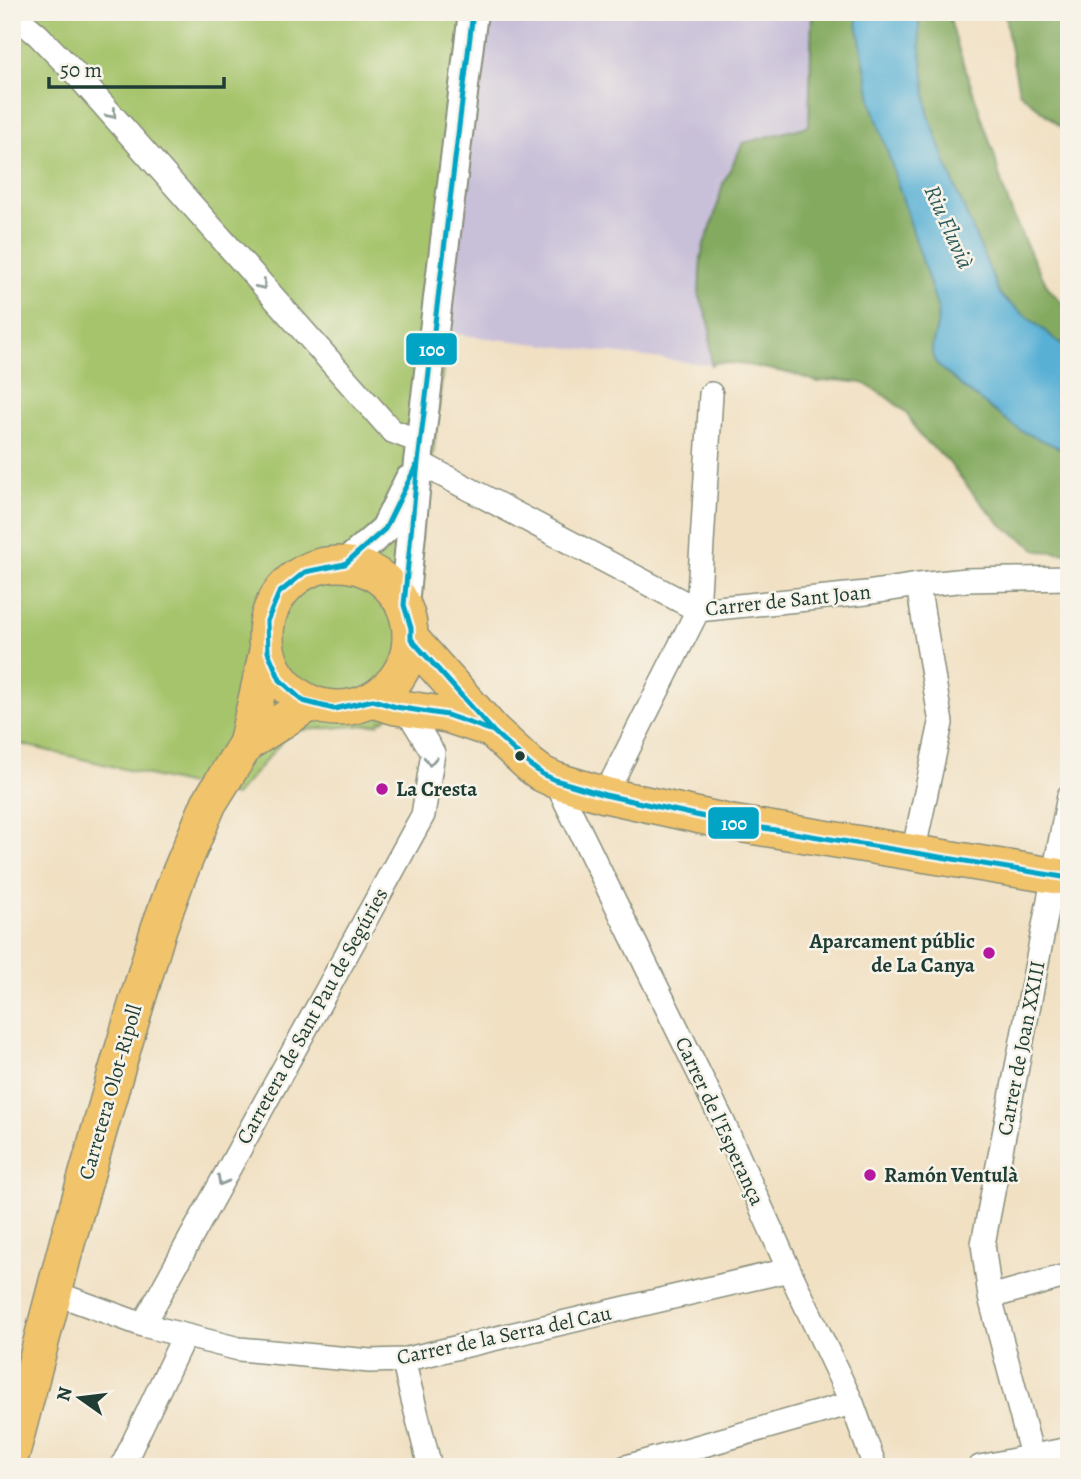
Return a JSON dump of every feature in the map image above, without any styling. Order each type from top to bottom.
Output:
[{"type":"main road","points":[[384,704],[386,692],[396,681],[406,661],[411,639],[411,628],[404,606],[394,590],[380,577],[364,568],[345,564],[330,564],[302,573],[290,582],[276,600],[267,621],[267,651],[274,670],[293,693],[310,704],[323,708],[384,704],[447,715],[493,730]]},
{"type":"main road","points":[[411,639],[493,730],[530,765],[555,780],[656,808],[1061,877]]},
{"type":"main road","name":"Carretera Olot-Ripoll","points":[[12,1453],[67,1243],[159,928],[209,803],[246,744],[267,651]]},
{"type":"main road","name":"Carretera Olot-Ripoll","points":[[246,744],[310,704]]},
{"type":"street","points":[[404,606],[419,452],[473,12]]},
{"type":"street","name":"Carrer de Sant Joan","points":[[12,13],[75,73],[392,431],[419,452],[698,610],[967,580],[1069,578]]},
{"type":"street","points":[[605,795],[698,610],[711,394]]},
{"type":"street","points":[[345,564],[385,529],[419,452]]},
{"type":"street","points":[[913,852],[941,723],[918,585]]},
{"type":"street","name":"Carretera de Sant Pau de Segúries","points":[[143,1325],[423,815],[433,753],[412,720],[384,704]]},
{"type":"street","name":"Carrer de l'Esperança","points":[[555,780],[722,1120],[852,1403],[875,1467]]},
{"type":"street","name":"Carrer de Joan XXIII","points":[[1034,1462],[990,1297],[983,1244],[1061,877],[1069,796]]},
{"type":"street","name":"Carrer de la Serra del Cau","points":[[55,1293],[143,1325],[239,1349],[370,1361],[403,1360],[789,1270]]},
{"type":"street","points":[[990,1297],[1069,1275]]},
{"type":"street","points":[[122,1467],[184,1336]]},
{"type":"street","points":[[403,1360],[430,1467]]},
{"type":"street","points":[[626,1467],[852,1403]]},
{"type":"street","points":[[980,1467],[1034,1462],[1069,1449]]},
{"type":"shaded area","points":[[483,12],[812,12],[809,126],[743,143],[723,184],[704,245],[699,294],[710,325],[711,365],[447,333]]},
{"type":"green space","points":[[12,12],[483,12],[433,456],[421,521],[417,582],[427,631],[423,677],[419,679],[416,689],[383,721],[380,720],[379,724],[291,731],[235,796],[12,742]]},
{"type":"green space","points":[[812,12],[855,12],[872,104],[938,309],[932,345],[934,359],[962,387],[1021,431],[1069,452],[1069,553],[1039,551],[1003,526],[947,460],[920,436],[906,412],[863,383],[836,380],[817,382],[794,374],[747,365],[718,362],[711,365],[710,325],[699,294],[704,244],[723,184],[743,143],[809,126]]},
{"type":"green space","points":[[919,12],[948,12],[1010,207],[1048,287],[1068,312],[1069,350],[999,293],[956,190],[928,113]]},
{"type":"green space","points":[[1005,12],[1069,12],[1069,134],[1019,92]]},
{"type":"water","name":"Riu Fluvià","points":[[855,12],[919,12],[928,113],[956,190],[999,292],[1069,350],[1069,452],[1021,431],[962,387],[934,359],[932,345],[938,309],[872,104]]},
{"type":"transit line","name":"100","points":[[473,12],[418,462],[404,605],[411,628],[411,639],[493,731],[530,765],[555,780],[605,795],[732,823],[1069,878]]},
{"type":"transit line","name":"100","points":[[416,466],[385,529],[345,564],[305,572],[279,593],[267,621],[268,652],[280,680],[303,701],[334,709],[373,700],[396,707],[447,715],[493,731]]},
{"type":"place","name":"La Cresta","points":[[382,789]]},
{"type":"place","name":"Aparcament públic de La Canya","points":[[989,953]]},
{"type":"place","name":"Ramón Ventulà","points":[[870,1175]]}]
